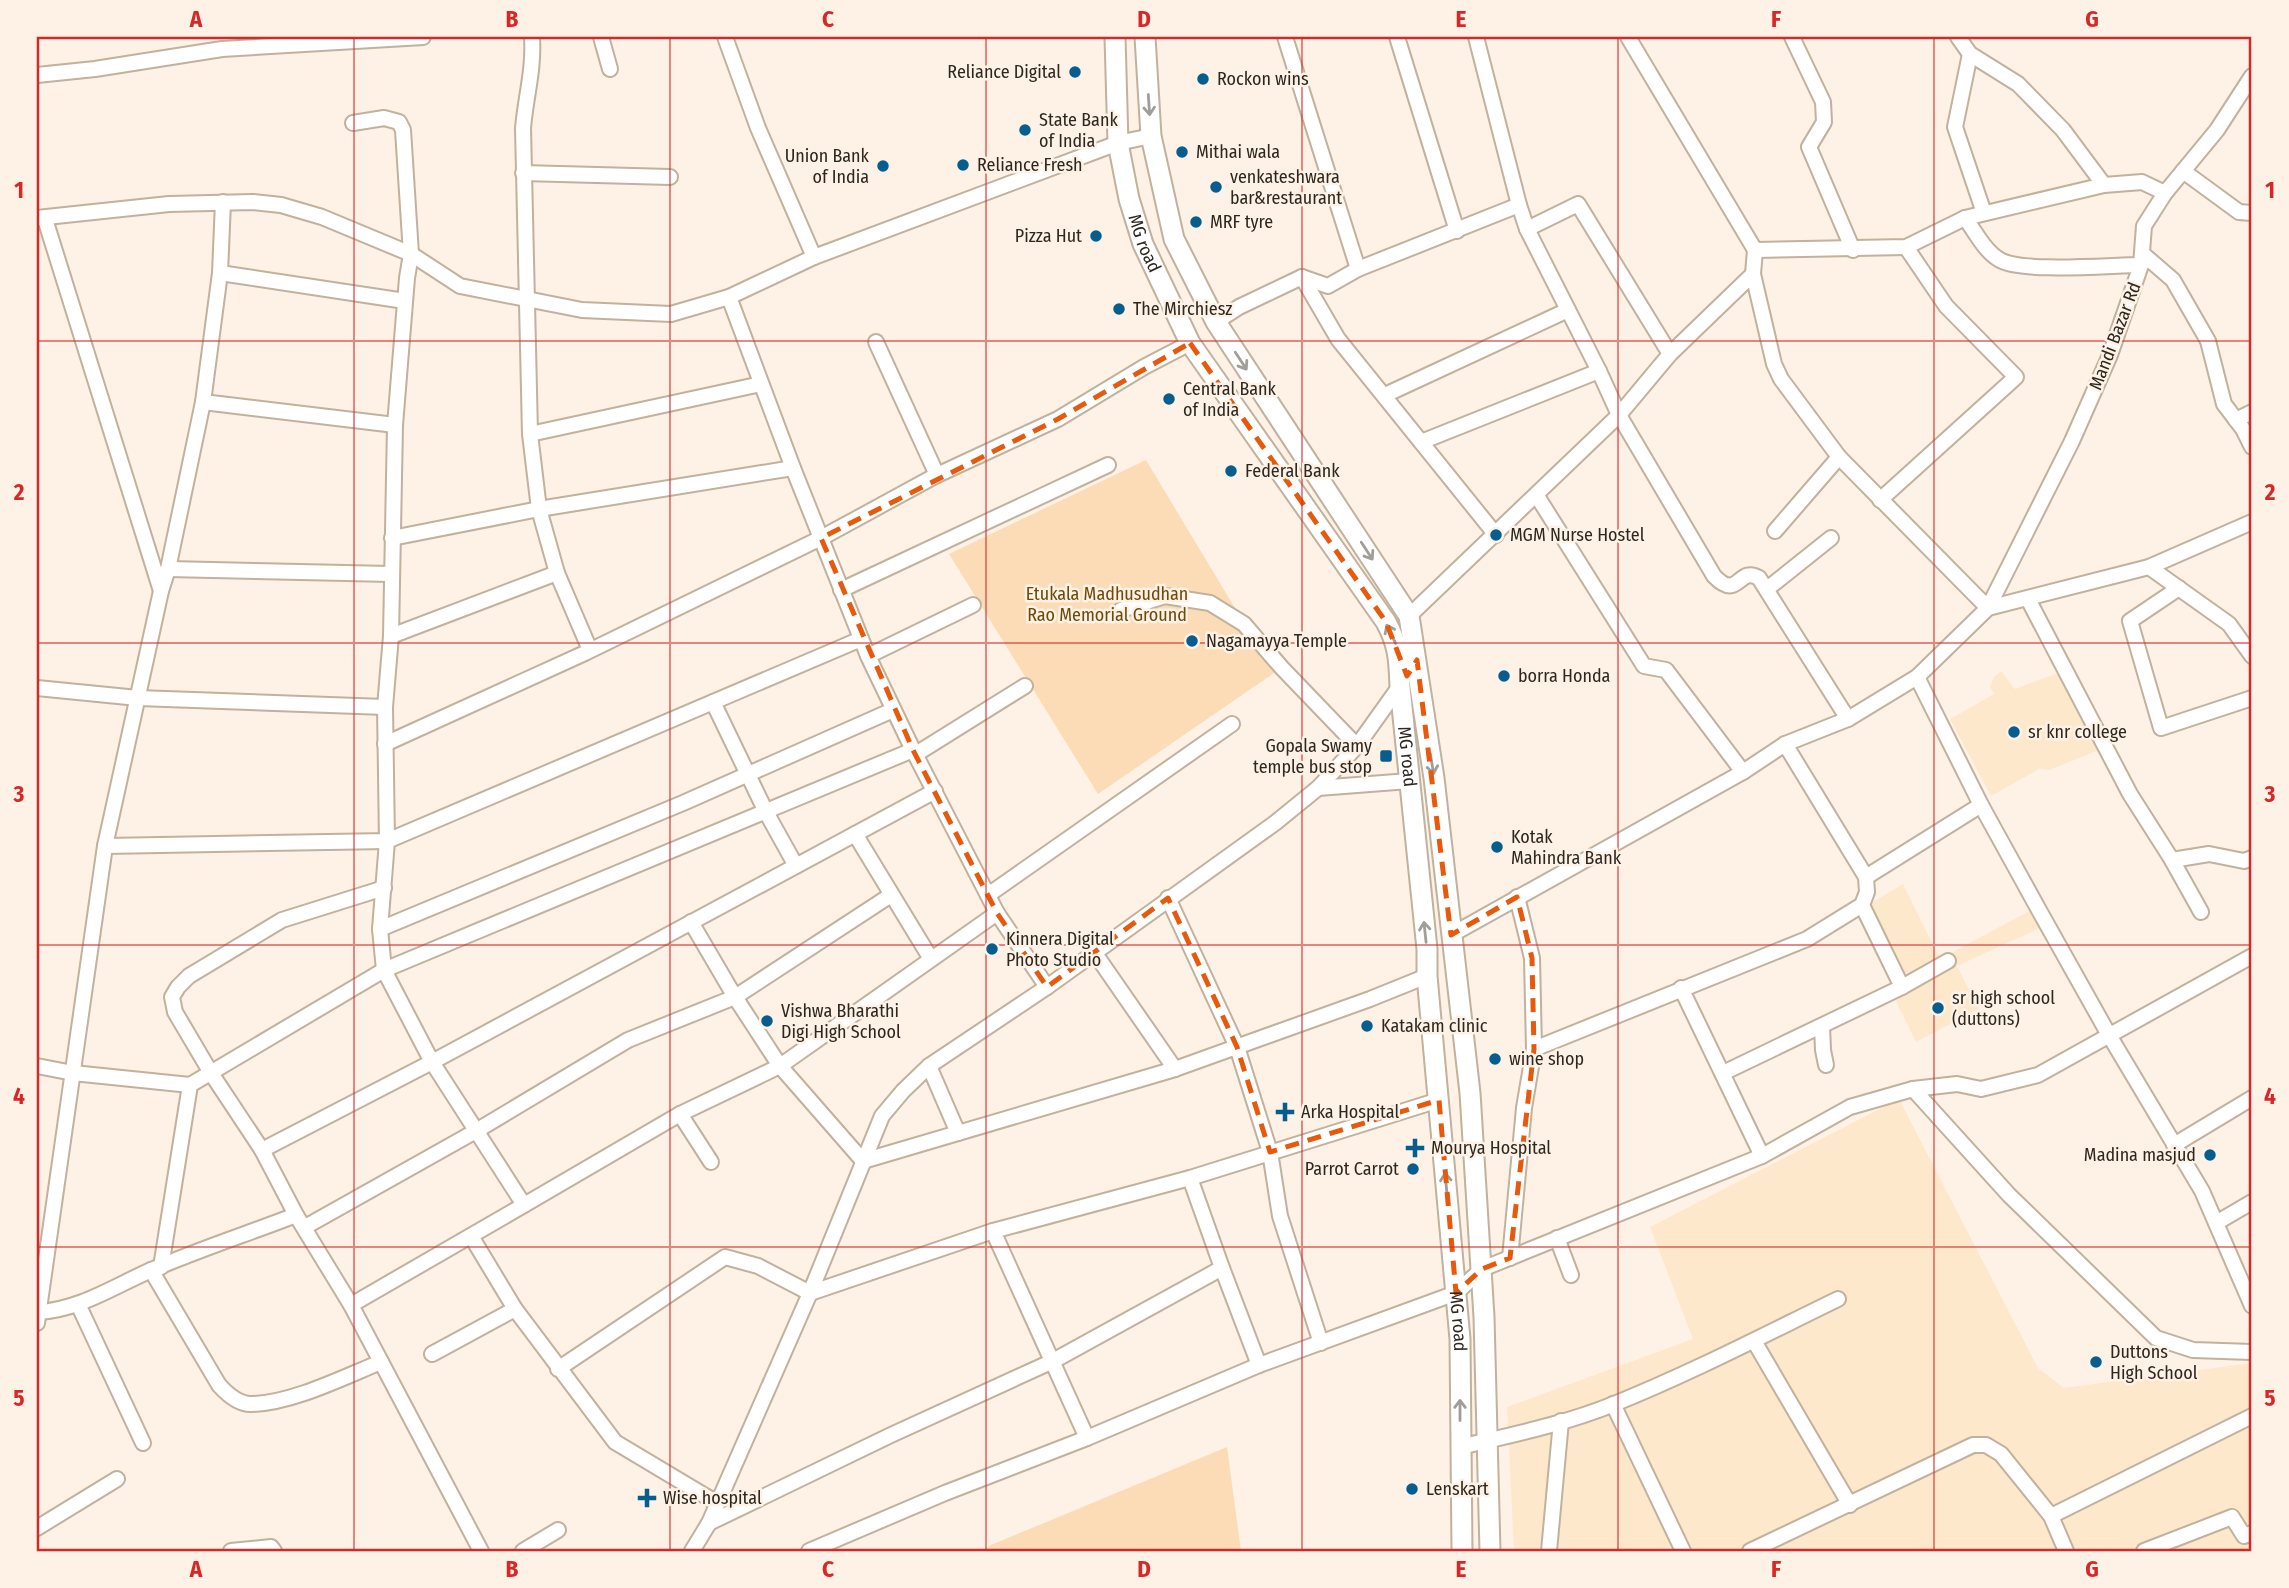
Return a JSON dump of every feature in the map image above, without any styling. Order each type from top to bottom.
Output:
[{"type":"main road","name":"MG road","points":[[1115,37],[1118,144],[1129,199],[1143,244],[1191,343],[1386,622],[1399,653],[1460,1339],[1462,1551]]},
{"type":"main road","name":"MG road","points":[[1145,37],[1151,136],[1174,239],[1216,322],[1409,616],[1434,778],[1470,1093],[1482,1269],[1490,1551]]},
{"type":"street","points":[[37,75],[95,69],[222,49],[423,37]]},
{"type":"street","points":[[532,37],[532,74],[525,102],[523,128],[530,434],[539,509],[557,573],[590,650]]},
{"type":"street","points":[[601,37],[610,69]]},
{"type":"street","points":[[725,37],[758,128],[814,257]]},
{"type":"street","points":[[1285,37],[1358,269]]},
{"type":"street","points":[[1397,37],[1457,231]]},
{"type":"street","points":[[1476,37],[1527,229],[1619,415],[1714,576],[1721,584],[1729,587],[1745,576],[1755,575],[1767,589],[1848,719]]},
{"type":"street","points":[[1628,37],[1755,250],[1753,274],[1774,365],[1781,379],[1839,457],[1988,608]]},
{"type":"street","points":[[1792,37],[1823,102],[1824,122],[1809,147],[1853,250]]},
{"type":"street","points":[[1958,37],[1970,54],[2018,84],[2063,130],[2104,185]]},
{"type":"street","points":[[1970,54],[1955,127],[1984,213]]},
{"type":"street","name":"Mandi Bazar Rd","points":[[1988,608],[2072,441],[2110,355],[2142,260],[2144,226],[2165,193],[2217,130],[2252,76]]},
{"type":"street","points":[[353,122],[391,118],[399,122],[403,130],[411,254],[395,425],[391,636],[385,707],[387,841],[380,929],[384,970],[432,1062],[524,1205]]},
{"type":"street","points":[[161,591],[41,218],[169,204],[223,202],[281,205],[312,214],[411,254],[460,286],[582,310],[671,314],[729,297],[814,257],[1118,144],[1151,136]]},
{"type":"street","points":[[2183,171],[2239,212],[2252,213]]},
{"type":"street","points":[[523,173],[670,177]]},
{"type":"street","points":[[1755,250],[1906,247],[1965,218],[2104,185],[2142,182],[2165,193]]},
{"type":"street","points":[[223,202],[220,273],[203,402],[169,569],[161,591],[105,846],[37,1318],[78,1304],[156,1269],[300,1221],[476,1131],[628,1040],[735,997],[891,895]]},
{"type":"street","points":[[1527,229],[1578,204],[1670,354]]},
{"type":"street","points":[[1216,322],[1239,307],[1302,277],[1328,286],[1358,269],[1519,205]]},
{"type":"street","points":[[1965,218],[1990,252],[2001,261],[2021,265],[2070,267],[2142,260],[2173,280],[2208,341],[2224,404],[2243,429],[2252,447]]},
{"type":"street","points":[[1880,500],[2015,377],[1947,306],[1906,247]]},
{"type":"street","points":[[220,273],[405,301]]},
{"type":"street","points":[[1409,616],[1619,415],[1670,354],[1753,274]]},
{"type":"street","points":[[1302,277],[1338,339],[1496,534]]},
{"type":"street","points":[[729,297],[868,656],[997,913],[1047,986]]},
{"type":"street","points":[[1385,395],[1568,310]]},
{"type":"street","points":[[876,342],[937,475]]},
{"type":"street","points":[[385,744],[590,650],[821,538],[937,475],[1058,419],[1144,367],[1191,343]]},
{"type":"street","points":[[1421,442],[1598,371]]},
{"type":"street","points":[[530,434],[761,384]]},
{"type":"street","points":[[203,402],[395,425]]},
{"type":"street","points":[[2236,420],[2252,411]]},
{"type":"street","points":[[1775,531],[1839,457]]},
{"type":"street","points":[[841,590],[1108,465]]},
{"type":"street","points":[[392,538],[539,509],[793,468]]},
{"type":"street","points":[[1537,496],[1644,666],[1666,670],[1744,772]]},
{"type":"street","points":[[1451,935],[1744,772],[1786,744],[1848,719],[1917,677],[1988,608],[2149,567],[2252,523]]},
{"type":"street","points":[[1767,589],[1831,538]]},
{"type":"street","points":[[2149,567],[2229,624],[2252,656]]},
{"type":"street","points":[[169,569],[391,574]]},
{"type":"street","points":[[391,636],[557,573]]},
{"type":"street","points":[[2179,588],[2130,621],[2161,728],[2252,698]]},
{"type":"street","points":[[1121,610],[1165,596],[1210,603],[1244,624],[1357,746]]},
{"type":"street","points":[[2028,599],[2130,794],[2201,912]]},
{"type":"street","points":[[868,656],[973,605]]},
{"type":"street","points":[[105,846],[387,841],[861,639]]},
{"type":"street","points":[[692,1551],[709,1523],[810,1293],[882,1116],[929,1066],[1047,986],[1275,823],[1318,788],[1357,746],[1417,660]]},
{"type":"street","points":[[1917,677],[1981,805],[2109,1035],[2202,1191],[2252,1306]]},
{"type":"street","points":[[37,1066],[73,1073],[190,1085],[384,970],[915,752],[1025,686]]},
{"type":"street","points":[[37,688],[138,698],[385,707]]},
{"type":"street","points":[[713,702],[766,812],[796,866]]},
{"type":"street","points":[[380,929],[893,710]]},
{"type":"street","points":[[988,895],[1232,724]]},
{"type":"street","points":[[1534,1049],[1807,939],[1862,905],[1867,892],[1866,877],[1786,744]]},
{"type":"street","points":[[1318,788],[1409,781]]},
{"type":"street","points":[[262,1150],[432,1062],[935,791]]},
{"type":"street","points":[[1866,877],[1981,805]]},
{"type":"street","points":[[855,834],[931,959]]},
{"type":"street","points":[[2172,860],[2209,854],[2244,861],[2252,858]]},
{"type":"street","points":[[384,888],[282,920],[189,976],[172,997],[175,1013],[262,1150],[300,1221],[351,1305],[481,1551]]},
{"type":"street","points":[[1510,1258],[1524,1108],[1534,1049],[1532,958],[1517,897]]},
{"type":"street","points":[[1168,898],[1237,1047],[1270,1152],[1280,1216],[1321,1343]]},
{"type":"street","points":[[1862,905],[1902,987]]},
{"type":"street","points":[[351,1305],[680,1114],[780,1066],[997,913]]},
{"type":"street","points":[[691,922],[780,1066],[863,1161]]},
{"type":"street","points":[[1094,952],[1175,1069]]},
{"type":"street","points":[[809,1551],[1259,1365],[1456,1293],[1482,1269],[1762,1156],[1850,1107],[1913,1089],[1957,1084],[1981,1089],[2038,1075],[2252,956]]},
{"type":"street","points":[[1723,1073],[1902,987],[1948,961]]},
{"type":"street","points":[[863,1161],[1175,1069],[1427,976]]},
{"type":"street","points":[[1681,988],[1762,1156]]},
{"type":"street","points":[[1822,1026],[1826,1065]]},
{"type":"street","points":[[929,1066],[958,1133]]},
{"type":"street","points":[[190,1085],[156,1269],[219,1385],[226,1393],[249,1404],[289,1398],[381,1362]]},
{"type":"street","points":[[1913,1089],[2009,1195],[2156,1338],[2193,1350],[2252,1352]]},
{"type":"street","points":[[2174,1145],[2252,1098]]},
{"type":"street","points":[[558,1369],[725,1257],[758,1266],[810,1293],[993,1231],[1190,1178],[1439,1100]]},
{"type":"street","points":[[680,1114],[711,1162]]},
{"type":"street","points":[[1190,1178],[1259,1365]]},
{"type":"street","points":[[2216,1223],[2252,1202]]},
{"type":"street","points":[[993,1231],[1087,1438]]},
{"type":"street","points":[[471,1236],[515,1309],[615,1442],[717,1503]]},
{"type":"street","points":[[1557,1238],[1571,1275]]},
{"type":"street","points":[[709,1523],[1053,1361],[1222,1268]]},
{"type":"street","points":[[1460,1447],[1561,1421],[1613,1404],[1754,1341],[1838,1299]]},
{"type":"street","points":[[78,1304],[143,1443]]},
{"type":"street","points":[[432,1354],[515,1309]]},
{"type":"street","points":[[1754,1341],[1850,1505]]},
{"type":"street","points":[[1613,1404],[1683,1551]]},
{"type":"street","points":[[2052,1516],[2252,1416]]},
{"type":"street","points":[[1549,1551],[1561,1421]]},
{"type":"street","points":[[1750,1551],[1973,1445],[1986,1445],[2001,1454],[2052,1516],[2066,1551]]},
{"type":"street","points":[[37,1528],[117,1479]]},
{"type":"street","points":[[2144,1551],[2232,1517],[2244,1536],[2252,1533]]},
{"type":"street","points":[[523,1551],[558,1530]]},
{"type":"street","points":[[231,1551],[271,1547],[274,1551]]},
{"type":"highlighted area","points":[[1190,343],[1386,622],[1407,676],[1417,660],[1451,935],[1517,897],[1532,958],[1534,1049],[1510,1258],[1482,1269],[1456,1293],[1439,1100],[1270,1152],[1237,1047],[1168,898],[1047,987],[997,913],[913,750],[821,538],[1058,419]]},
{"type":"shaded area","points":[[2001,671],[2015,689],[2060,672],[2102,749],[2049,770],[2039,769],[1991,796],[1950,719],[1994,694],[1990,687],[1994,677]]},
{"type":"shaded area","points":[[1903,884],[1940,959],[2033,909],[2042,927],[1957,966],[1979,1009],[1916,1042],[1896,1001],[1909,988],[1868,905]]},
{"type":"shaded area","points":[[1899,1099],[2038,1368],[2064,1388],[2252,1363],[2252,1551],[1514,1551],[1507,1407],[1693,1339],[1650,1227]]},
{"type":"green space","name":"Etukala Madhusudhan Rao Memorial Ground","points":[[1146,460],[1274,673],[1098,794],[949,554]]},
{"type":"green space","points":[[1227,1447],[1241,1551],[982,1551],[991,1545]]},
{"type":"place","name":"Reliance Digital","points":[[1075,72]]},
{"type":"place","name":"Rockon wins","points":[[1203,79]]},
{"type":"place","name":"State Bank of India","points":[[1025,130]]},
{"type":"place","name":"Mithai wala","points":[[1182,152]]},
{"type":"place","name":"Reliance Fresh","points":[[963,165]]},
{"type":"place","name":"Union Bank of India","points":[[883,166]]},
{"type":"place","name":"venkateshwara bar&restaurant","points":[[1216,187]]},
{"type":"place","name":"MRF tyre","points":[[1196,222]]},
{"type":"place","name":"Pizza Hut","points":[[1096,236]]},
{"type":"place","name":"The Mirchiesz","points":[[1119,309]]},
{"type":"place","name":"Central Bank of India","points":[[1169,399]]},
{"type":"place","name":"Federal Bank","points":[[1231,471]]},
{"type":"place","name":"MGM Nurse Hostel","points":[[1496,535]]},
{"type":"place","name":"Nagamayya Temple","points":[[1192,641]]},
{"type":"place","name":"borra Honda","points":[[1504,676]]},
{"type":"place","name":"sr knr college","points":[[2014,732]]},
{"type":"place","name":"Gopala Swamy temple bus stop","points":[[1386,756]]},
{"type":"place","name":"Kotak Mahindra Bank","points":[[1497,847]]},
{"type":"place","name":"Kinnera Digital Photo Studio","points":[[992,949]]},
{"type":"place","name":"sr high school (duttons)","points":[[1938,1008]]},
{"type":"place","name":"Vishwa Bharathi Digi High School","points":[[767,1021]]},
{"type":"place","name":"Katakam clinic","points":[[1367,1026]]},
{"type":"place","name":"wine shop","points":[[1495,1059]]},
{"type":"place","name":"Arka Hospital","points":[[1285,1112]]},
{"type":"place","name":"Mourya Hospital","points":[[1415,1148]]},
{"type":"place","name":"Madina masjud","points":[[2210,1155]]},
{"type":"place","name":"Parrot Carrot","points":[[1413,1169]]},
{"type":"place","name":"Duttons High School","points":[[2096,1362]]},
{"type":"place","name":"Lenskart","points":[[1412,1489]]},
{"type":"place","name":"Wise hospital","points":[[647,1498]]}]
